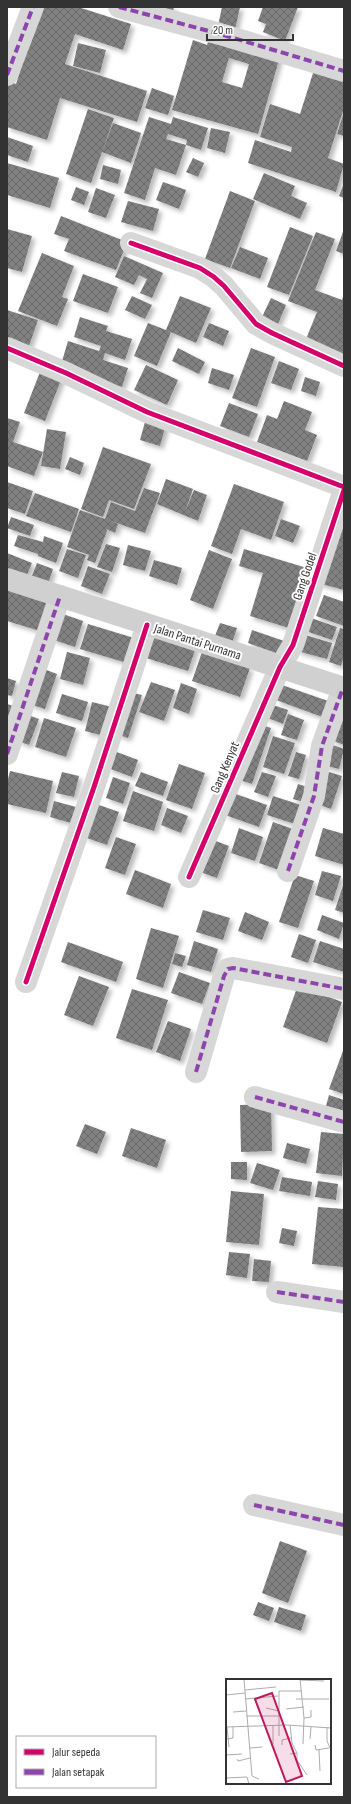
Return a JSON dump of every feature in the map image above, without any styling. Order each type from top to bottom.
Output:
[{"type":"street","points":[[7,75],[33,7]]},
{"type":"street","points":[[119,7],[220,34],[344,71]]},
{"type":"street","points":[[131,243],[200,268],[224,286],[256,324],[272,333],[344,366]]},
{"type":"street","points":[[7,348],[66,373],[147,412],[344,486]]},
{"type":"street","name":"Gang Godel","points":[[280,667],[292,645],[344,490]]},
{"type":"street","name":"Jalan Pantai Purnama","points":[[7,579],[343,688]]},
{"type":"street","points":[[7,754],[60,596]]},
{"type":"street","points":[[26,982],[94,787],[147,625]]},
{"type":"street","name":"Gang Kenyat","points":[[189,877],[280,667]]},
{"type":"street","points":[[288,871],[314,796],[322,746],[343,688]]},
{"type":"street","points":[[196,1072],[224,976],[228,969],[234,968],[344,989]]},
{"type":"street","points":[[255,1097],[344,1122]]},
{"type":"street","points":[[277,1292],[344,1302]]},
{"type":"street","points":[[254,1505],[344,1525]]},
{"type":"building","points":[[35,7],[78,7],[131,24],[123,50],[75,34],[65,64],[147,91],[137,122],[60,98],[47,140],[7,127],[7,80],[16,84],[26,52]]},
{"type":"building","points":[[155,7],[174,7],[173,12]]},
{"type":"building","points":[[222,7],[240,7],[235,30],[218,26]]},
{"type":"building","points":[[263,7],[298,7],[285,41],[263,32],[266,24],[258,21]]},
{"type":"building","points":[[210,35],[280,56],[258,134],[172,110],[193,40],[207,45]],"holes":[[[229,58],[249,64],[242,88],[222,82]]]},
{"type":"building","points":[[78,43],[106,50],[100,73],[73,66]]},
{"type":"building","points":[[314,70],[344,80],[344,108],[328,158],[344,164],[336,192],[248,163],[255,140],[291,152],[292,147],[260,137],[270,104],[300,114]]},
{"type":"building","points":[[152,88],[174,96],[168,115],[145,108]]},
{"type":"building","points":[[88,109],[114,118],[91,183],[66,174]]},
{"type":"building","points":[[344,112],[344,136],[337,134]]},
{"type":"building","points":[[149,117],[171,124],[173,117],[208,128],[201,150],[186,145],[176,175],[155,168],[145,200],[124,193]],"holes":[[[168,134],[187,140],[186,145],[166,139]]]},
{"type":"building","points":[[113,123],[141,133],[131,163],[102,152]]},
{"type":"building","points":[[211,128],[230,132],[225,153],[207,148]]},
{"type":"building","points":[[7,137],[33,146],[28,162],[7,155]]},
{"type":"building","points":[[193,158],[204,163],[198,177],[186,172]]},
{"type":"building","points":[[7,163],[59,178],[50,208],[7,195]]},
{"type":"building","points":[[103,165],[121,170],[118,184],[100,179]]},
{"type":"building","points":[[264,173],[295,186],[291,196],[307,203],[300,219],[253,199]]},
{"type":"building","points":[[163,182],[186,190],[179,209],[156,200]]},
{"type":"building","points":[[344,183],[344,198],[339,196]]},
{"type":"building","points":[[76,187],[89,192],[84,205],[71,200]]},
{"type":"building","points":[[96,188],[115,195],[106,218],[88,212]]},
{"type":"building","points":[[230,191],[255,201],[230,268],[205,259]]},
{"type":"building","points":[[128,201],[159,209],[153,231],[121,222]]},
{"type":"building","points":[[61,216],[127,242],[116,270],[64,251],[69,239],[54,234]]},
{"type":"building","points":[[290,227],[313,236],[289,295],[267,287]]},
{"type":"building","points":[[7,229],[32,236],[22,272],[7,268]]},
{"type":"building","points":[[344,229],[344,254],[336,251]]},
{"type":"building","points":[[316,232],[335,239],[315,290],[342,300],[344,294],[344,360],[304,344],[317,312],[288,301]]},
{"type":"building","points":[[240,247],[268,258],[260,279],[231,268]]},
{"type":"building","points":[[42,253],[74,266],[62,297],[68,299],[57,326],[18,311]]},
{"type":"building","points":[[124,256],[163,273],[152,298],[140,293],[147,279],[139,275],[134,285],[115,277]]},
{"type":"building","points":[[83,274],[118,287],[108,313],[73,301]]},
{"type":"building","points":[[132,296],[152,305],[145,319],[125,310]]},
{"type":"building","points":[[180,296],[211,308],[196,343],[166,330]]},
{"type":"building","points":[[271,298],[286,305],[278,324],[262,317]]},
{"type":"building","points":[[7,310],[38,320],[29,346],[7,339]]},
{"type":"building","points":[[80,317],[108,326],[106,331],[132,339],[125,360],[105,353],[103,360],[128,368],[122,387],[60,368],[68,341],[99,351],[101,346],[74,337]]},
{"type":"building","points":[[148,323],[171,332],[157,366],[134,356]]},
{"type":"building","points":[[209,323],[229,331],[223,346],[203,337]]},
{"type":"building","points":[[178,348],[205,362],[199,374],[172,361]]},
{"type":"building","points":[[251,348],[275,357],[257,407],[232,398]]},
{"type":"building","points":[[279,361],[299,369],[291,390],[271,383]]},
{"type":"building","points":[[146,365],[178,380],[167,405],[134,390]]},
{"type":"building","points":[[42,367],[63,375],[45,421],[24,413]]},
{"type":"building","points":[[212,368],[234,375],[229,390],[208,383]]},
{"type":"building","points":[[305,377],[320,382],[316,396],[301,391]]},
{"type":"building","points":[[284,401],[312,412],[305,430],[317,435],[307,461],[257,442],[267,415],[277,419]]},
{"type":"building","points":[[229,403],[258,414],[249,437],[220,426]]},
{"type":"building","points":[[147,415],[167,421],[160,446],[140,440]]},
{"type":"building","points":[[7,418],[20,422],[13,442],[43,452],[34,476],[7,466]]},
{"type":"building","points":[[47,429],[66,432],[60,469],[41,466]]},
{"type":"building","points":[[103,447],[151,464],[134,509],[109,500],[103,517],[81,509]]},
{"type":"building","points":[[70,457],[84,463],[80,475],[65,469]]},
{"type":"building","points":[[166,479],[193,489],[185,512],[194,490],[207,495],[198,521],[157,504]]},
{"type":"building","points":[[7,482],[33,491],[25,514],[7,508]]},
{"type":"building","points":[[234,484],[284,502],[271,540],[241,529],[232,554],[211,546]]},
{"type":"building","points":[[144,488],[160,493],[145,533],[108,520],[118,524],[115,533],[106,529],[107,531],[95,563],[87,560],[89,555],[67,547],[80,510],[105,519],[111,502],[135,511]]},
{"type":"building","points":[[35,493],[79,509],[71,532],[26,516]]},
{"type":"building","points":[[11,517],[34,525],[30,536],[7,528]]},
{"type":"building","points":[[281,519],[300,526],[293,543],[275,536]]},
{"type":"building","points":[[335,525],[344,528],[344,590],[318,583]]},
{"type":"building","points":[[18,535],[43,542],[44,536],[63,543],[56,563],[38,556],[38,554],[14,546]]},
{"type":"building","points":[[106,544],[120,548],[112,572],[97,567]]},
{"type":"building","points":[[128,545],[151,551],[145,571],[123,565]]},
{"type":"building","points":[[67,549],[86,555],[78,578],[59,571]]},
{"type":"building","points":[[244,549],[307,568],[289,628],[250,616],[263,573],[239,566]]},
{"type":"building","points":[[209,550],[232,559],[213,609],[190,600]]},
{"type":"building","points":[[7,553],[32,563],[24,582],[7,575]]},
{"type":"building","points":[[154,560],[182,568],[177,585],[149,576]]},
{"type":"building","points":[[37,563],[53,569],[48,584],[31,578]]},
{"type":"building","points":[[88,566],[110,574],[102,594],[81,586]]},
{"type":"building","points":[[7,588],[50,601],[40,631],[7,621]]},
{"type":"building","points":[[324,595],[344,602],[344,626],[316,616]]},
{"type":"building","points":[[60,613],[83,621],[75,647],[51,639]]},
{"type":"building","points":[[308,617],[337,627],[332,640],[303,630]]},
{"type":"building","points":[[220,623],[237,628],[232,643],[215,636]]},
{"type":"building","points":[[88,624],[134,638],[127,663],[80,649]]},
{"type":"building","points":[[340,628],[344,629],[344,656],[341,666],[329,662]]},
{"type":"building","points":[[252,630],[284,641],[279,654],[248,643]]},
{"type":"building","points":[[154,634],[196,647],[188,671],[146,658]]},
{"type":"building","points":[[302,634],[332,643],[327,659],[297,651]]},
{"type":"building","points":[[67,652],[90,658],[83,685],[60,679]]},
{"type":"building","points":[[202,652],[250,668],[240,697],[192,681]]},
{"type":"building","points":[[41,668],[57,674],[45,709],[29,704]]},
{"type":"building","points":[[7,678],[16,681],[12,696],[7,695]]},
{"type":"building","points":[[151,682],[175,690],[164,721],[139,712]]},
{"type":"building","points":[[181,683],[197,689],[189,714],[173,708]]},
{"type":"building","points":[[282,685],[331,702],[325,718],[276,700]]},
{"type":"building","points":[[129,692],[142,695],[128,738],[116,734]]},
{"type":"building","points":[[62,694],[88,702],[82,721],[56,713]]},
{"type":"building","points":[[92,702],[112,707],[104,736],[85,731]]},
{"type":"building","points":[[267,703],[288,710],[283,724],[263,716]]},
{"type":"building","points":[[7,704],[20,708],[7,726]]},
{"type":"building","points":[[288,714],[304,720],[297,740],[281,735]]},
{"type":"building","points":[[28,715],[39,719],[29,745],[18,741]]},
{"type":"building","points":[[44,718],[76,728],[66,757],[35,747]]},
{"type":"building","points":[[340,718],[344,719],[344,745],[331,740]]},
{"type":"building","points":[[256,723],[271,728],[252,784],[237,779]]},
{"type":"building","points":[[273,736],[295,743],[284,774],[263,767]]},
{"type":"building","points":[[330,744],[344,749],[339,769],[323,765]]},
{"type":"building","points":[[114,751],[138,760],[132,777],[108,768]]},
{"type":"building","points":[[296,752],[306,755],[299,779],[288,776]]},
{"type":"building","points":[[179,764],[205,773],[192,809],[166,800]]},
{"type":"building","points":[[10,771],[53,781],[46,813],[7,804],[7,783]]},
{"type":"building","points":[[326,771],[342,776],[331,809],[315,803]]},
{"type":"building","points":[[62,772],[79,776],[74,797],[56,793]]},
{"type":"building","points":[[141,772],[168,782],[163,796],[135,786]]},
{"type":"building","points":[[262,772],[276,776],[268,797],[254,792]]},
{"type":"building","points":[[113,777],[130,783],[123,804],[106,798]]},
{"type":"building","points":[[298,784],[311,788],[307,803],[293,799]]},
{"type":"building","points":[[133,791],[163,802],[154,831],[123,821]]},
{"type":"building","points":[[233,793],[267,805],[259,827],[225,815]]},
{"type":"building","points":[[273,796],[304,806],[298,825],[267,815]]},
{"type":"building","points":[[54,801],[76,807],[71,823],[50,817]]},
{"type":"building","points":[[96,804],[119,812],[107,845],[84,837]]},
{"type":"building","points":[[167,808],[188,816],[181,833],[161,825]]},
{"type":"building","points":[[273,822],[293,829],[279,870],[259,863]]},
{"type":"building","points":[[239,828],[263,837],[255,861],[231,853]]},
{"type":"building","points":[[323,828],[344,834],[344,865],[315,856]]},
{"type":"building","points":[[116,837],[136,844],[125,875],[105,868]]},
{"type":"building","points":[[213,840],[229,846],[217,878],[200,872]]},
{"type":"building","points":[[135,870],[171,884],[163,908],[126,894]]},
{"type":"building","points":[[322,871],[341,876],[333,901],[315,895]]},
{"type":"building","points":[[295,875],[314,881],[298,928],[279,922]]},
{"type":"building","points":[[344,882],[344,913],[335,910]]},
{"type":"building","points":[[203,910],[230,918],[223,940],[196,932]]},
{"type":"building","points":[[245,912],[269,922],[262,940],[238,931]]},
{"type":"building","points":[[322,915],[344,923],[339,939],[317,930]]},
{"type":"building","points":[[151,928],[179,936],[163,988],[136,979]]},
{"type":"building","points":[[299,934],[316,940],[308,963],[291,957]]},
{"type":"building","points":[[194,941],[218,949],[211,972],[187,965]]},
{"type":"building","points":[[320,941],[344,949],[344,972],[313,962]]},
{"type":"building","points":[[68,942],[123,962],[116,982],[61,962]]},
{"type":"building","points":[[175,953],[186,956],[182,967],[172,964]]},
{"type":"building","points":[[179,972],[210,983],[202,1004],[171,993]]},
{"type":"building","points":[[79,976],[109,987],[93,1026],[64,1015]]},
{"type":"building","points":[[298,985],[342,1002],[327,1043],[283,1027]]},
{"type":"building","points":[[132,989],[168,1000],[152,1050],[116,1038]]},
{"type":"building","points":[[168,1021],[191,1029],[180,1061],[156,1052]]},
{"type":"building","points":[[344,1048],[344,1094],[329,1089]]},
{"type":"building","points":[[329,1095],[344,1100],[344,1111],[326,1106]]},
{"type":"building","points":[[271,1104],[272,1151],[241,1152],[240,1105]]},
{"type":"building","points":[[85,1124],[106,1132],[97,1154],[76,1146]]},
{"type":"building","points":[[131,1128],[166,1140],[157,1168],[122,1156]]},
{"type":"building","points":[[321,1132],[344,1134],[342,1176],[316,1173]]},
{"type":"building","points":[[287,1143],[310,1149],[306,1164],[283,1158]]},
{"type":"building","points":[[231,1162],[247,1162],[247,1180],[231,1179]]},
{"type":"building","points":[[257,1163],[280,1170],[273,1190],[250,1183]]},
{"type":"building","points":[[282,1177],[312,1182],[310,1196],[279,1191]]},
{"type":"building","points":[[318,1181],[338,1184],[336,1200],[315,1197]]},
{"type":"building","points":[[231,1191],[264,1194],[259,1245],[226,1242]]},
{"type":"building","points":[[318,1207],[344,1209],[344,1267],[312,1264]]},
{"type":"building","points":[[282,1228],[297,1231],[294,1246],[279,1243]]},
{"type":"building","points":[[229,1252],[250,1254],[247,1278],[226,1275]]},
{"type":"building","points":[[254,1259],[271,1261],[269,1282],[252,1281]]},
{"type":"building","points":[[280,1541],[307,1551],[288,1603],[262,1593]]},
{"type":"building","points":[[258,1602],[274,1608],[269,1621],[253,1615]]},
{"type":"building","points":[[279,1607],[306,1615],[301,1631],[274,1622]]},
{"type":"marked path","points":[[7,75],[33,7]]},
{"type":"marked path","points":[[119,7],[220,34],[344,71]]},
{"type":"marked path","points":[[7,754],[60,596]]},
{"type":"marked path","points":[[288,871],[314,796],[322,746],[343,688]]},
{"type":"marked path","points":[[196,1072],[224,976],[228,969],[233,968],[344,989]]},
{"type":"marked path","points":[[255,1097],[344,1122]]},
{"type":"marked path","points":[[277,1292],[344,1302]]},
{"type":"marked path","points":[[254,1505],[344,1525]]},
{"type":"cycle path","points":[[131,243],[200,268],[224,286],[256,324],[272,333],[344,366]]},
{"type":"cycle path","points":[[7,348],[66,373],[147,412],[344,487]]},
{"type":"cycle path","points":[[189,877],[280,667],[293,645],[344,490]]},
{"type":"cycle path","points":[[26,982],[94,787],[147,625]]}]
